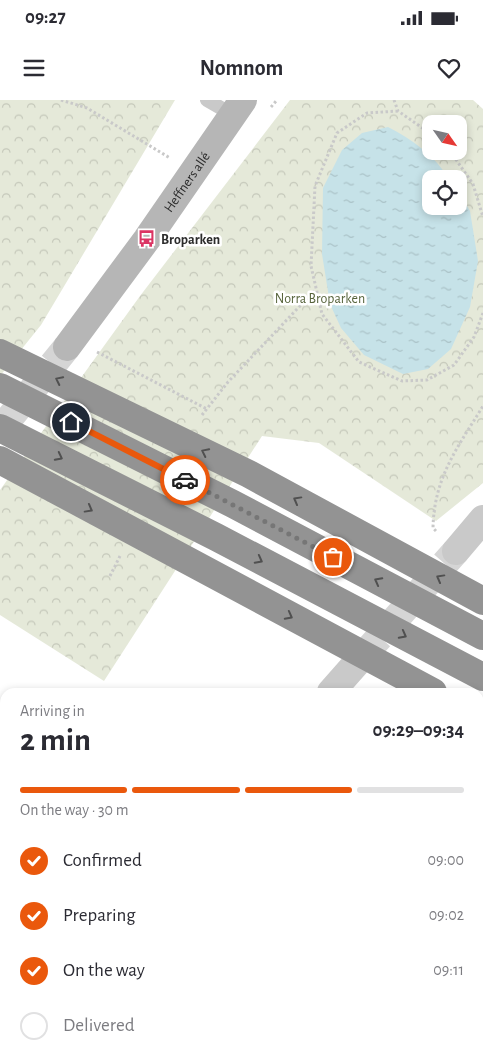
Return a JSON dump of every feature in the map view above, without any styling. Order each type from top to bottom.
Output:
[{"type":"highway","points":[[0,353],[249,474],[483,601]]},
{"type":"highway","points":[[0,387],[233,504],[483,636]]},
{"type":"highway","points":[[0,428],[216,537],[483,677]]},
{"type":"highway","points":[[0,460],[426,688]]},
{"type":"street","name":"Heffners allé","points":[[78,344],[238,107]]},
{"type":"street","points":[[456,551],[483,519]]},
{"type":"street","points":[[335,688],[361,658]]},
{"type":"lane","points":[[207,100],[238,107]]},
{"type":"path","points":[[61,100],[87,108],[194,173]]},
{"type":"path","points":[[394,100],[398,111],[422,128]]},
{"type":"path","points":[[398,111],[367,113],[337,133],[314,186],[311,266],[322,314],[359,362],[402,381],[427,380],[454,365],[474,337],[483,313]]},
{"type":"path","points":[[456,160],[473,184],[483,217]]},
{"type":"path","points":[[478,200],[483,204]]},
{"type":"path","points":[[202,415],[228,382],[316,289]]},
{"type":"path","points":[[78,344],[207,410]]},
{"type":"path","points":[[456,551],[433,528],[433,511],[449,459],[483,406]]},
{"type":"path","points":[[110,576],[122,550]]},
{"type":"green space","points":[[0,100],[175,100],[41,325],[0,376]]},
{"type":"green space","name":"Norra Broparken","points":[[290,100],[473,100],[483,109],[483,483],[436,521],[319,443],[262,436],[104,681],[0,615],[0,490],[140,296]]},
{"type":"water","points":[[388,127],[422,149],[422,160],[434,160],[442,170],[422,170],[422,215],[467,215],[467,206],[470,211],[478,261],[470,307],[451,349],[428,369],[403,374],[364,355],[341,328],[330,304],[322,254],[323,188],[342,150],[362,133]]},
{"type":"tunnel","points":[[0,430],[67,347]]},
{"type":"tunnel","points":[[361,658],[456,551]]},
{"type":"way so far","points":[[185,480],[333,557]]},
{"type":"place","name":"Broparken","points":[[147,239]]},
{"type":"route","points":[[71,422],[185,480]]}]
